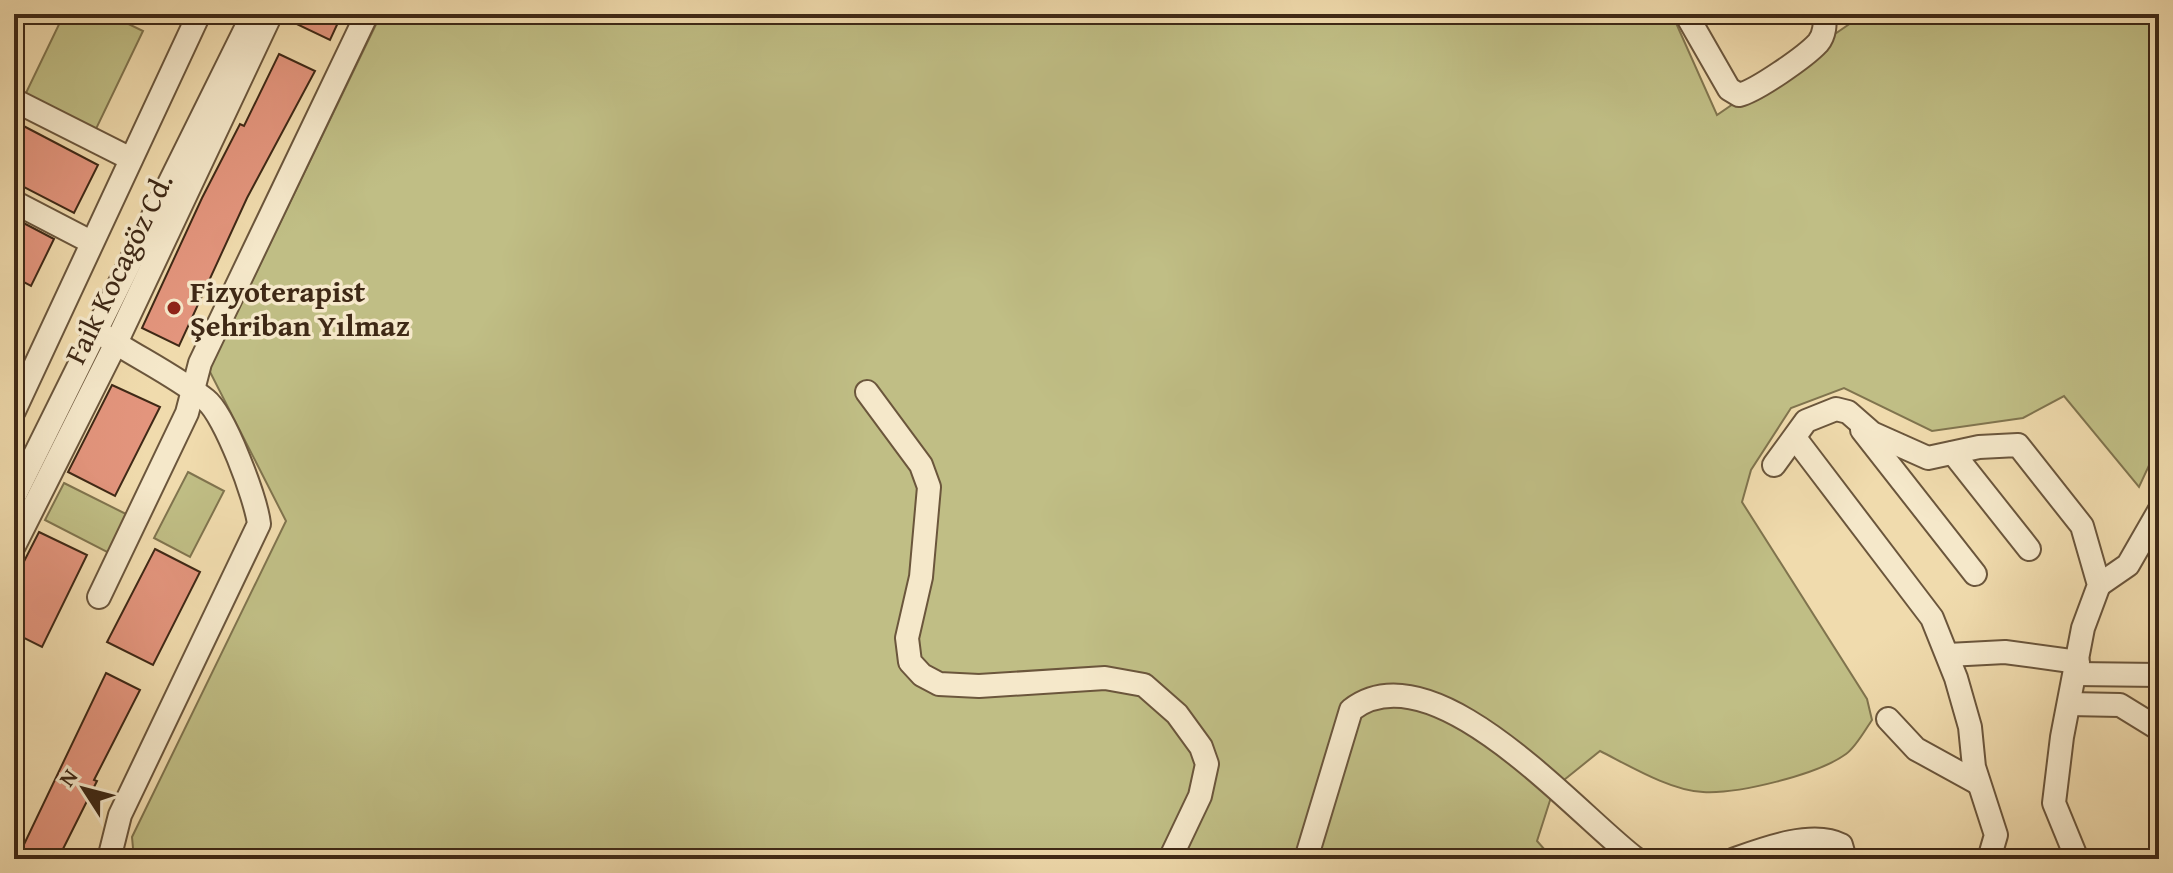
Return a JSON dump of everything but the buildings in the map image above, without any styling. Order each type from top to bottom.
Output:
[{"type":"street","points":[[14,411],[199,14]]},
{"type":"street","points":[[14,497],[253,14]]},
{"type":"street","name":"Faik Kocagöz Cd.","points":[[14,546],[116,343],[271,14]]},
{"type":"street","points":[[99,597],[187,413],[200,363],[367,14]]},
{"type":"street","points":[[1686,14],[1729,89],[1739,95],[1755,88],[1818,43],[1824,16]]},
{"type":"street","points":[[14,100],[131,159]]},
{"type":"street","points":[[14,202],[91,242]]},
{"type":"street","points":[[97,331],[209,402],[235,452],[257,507],[259,524],[120,815],[109,859]]},
{"type":"street","points":[[867,392],[921,465],[929,487],[921,577],[907,638],[910,662],[922,675],[939,684],[979,686],[1105,678],[1144,685],[1177,714],[1201,747],[1207,764],[1200,796],[1170,859]]},
{"type":"street","points":[[1774,465],[1806,421],[1836,409],[1848,412],[1872,433],[1928,458],[2018,445],[2082,526],[2099,585]]},
{"type":"street","points":[[1848,412],[1975,574]]},
{"type":"street","points":[[1795,438],[1932,618],[1948,655],[1970,727],[1978,783],[1996,835],[1989,859]]},
{"type":"street","points":[[1953,453],[2029,549]]},
{"type":"street","points":[[2077,859],[2054,803],[2083,628],[2099,585],[2128,565],[2159,511]]},
{"type":"street","points":[[1948,655],[2005,652],[2077,668],[2159,675]]},
{"type":"street","points":[[1306,859],[1351,710],[1368,697],[1389,693],[1433,704],[1470,721],[1524,760],[1601,833],[1636,859]]},
{"type":"street","points":[[2069,704],[2120,705],[2159,729]]},
{"type":"street","points":[[1888,719],[1916,749],[1978,783]]},
{"type":"street","points":[[1735,859],[1800,841],[1833,841],[1841,845],[1845,859]]},
{"type":"shaded area","points":[[64,14],[108,14],[143,31],[95,131],[24,97]]},
{"type":"shaded area","points":[[381,14],[1672,14],[1717,115],[1864,14],[2159,14],[2159,444],[2139,487],[2064,396],[2023,418],[1932,431],[1844,388],[1791,408],[1751,470],[1742,502],[1867,699],[1872,720],[1853,747],[1833,762],[1777,782],[1736,790],[1703,792],[1677,787],[1600,751],[1554,788],[1537,841],[1553,859],[134,859],[132,837],[286,521],[209,370]]},
{"type":"shaded area","points":[[188,472],[224,491],[190,557],[154,538]]},
{"type":"shaded area","points":[[64,483],[128,515],[109,553],[45,520]]},
{"type":"place","name":"Fizyoterapist Şehriban Yılmaz","points":[[174,308]]}]
